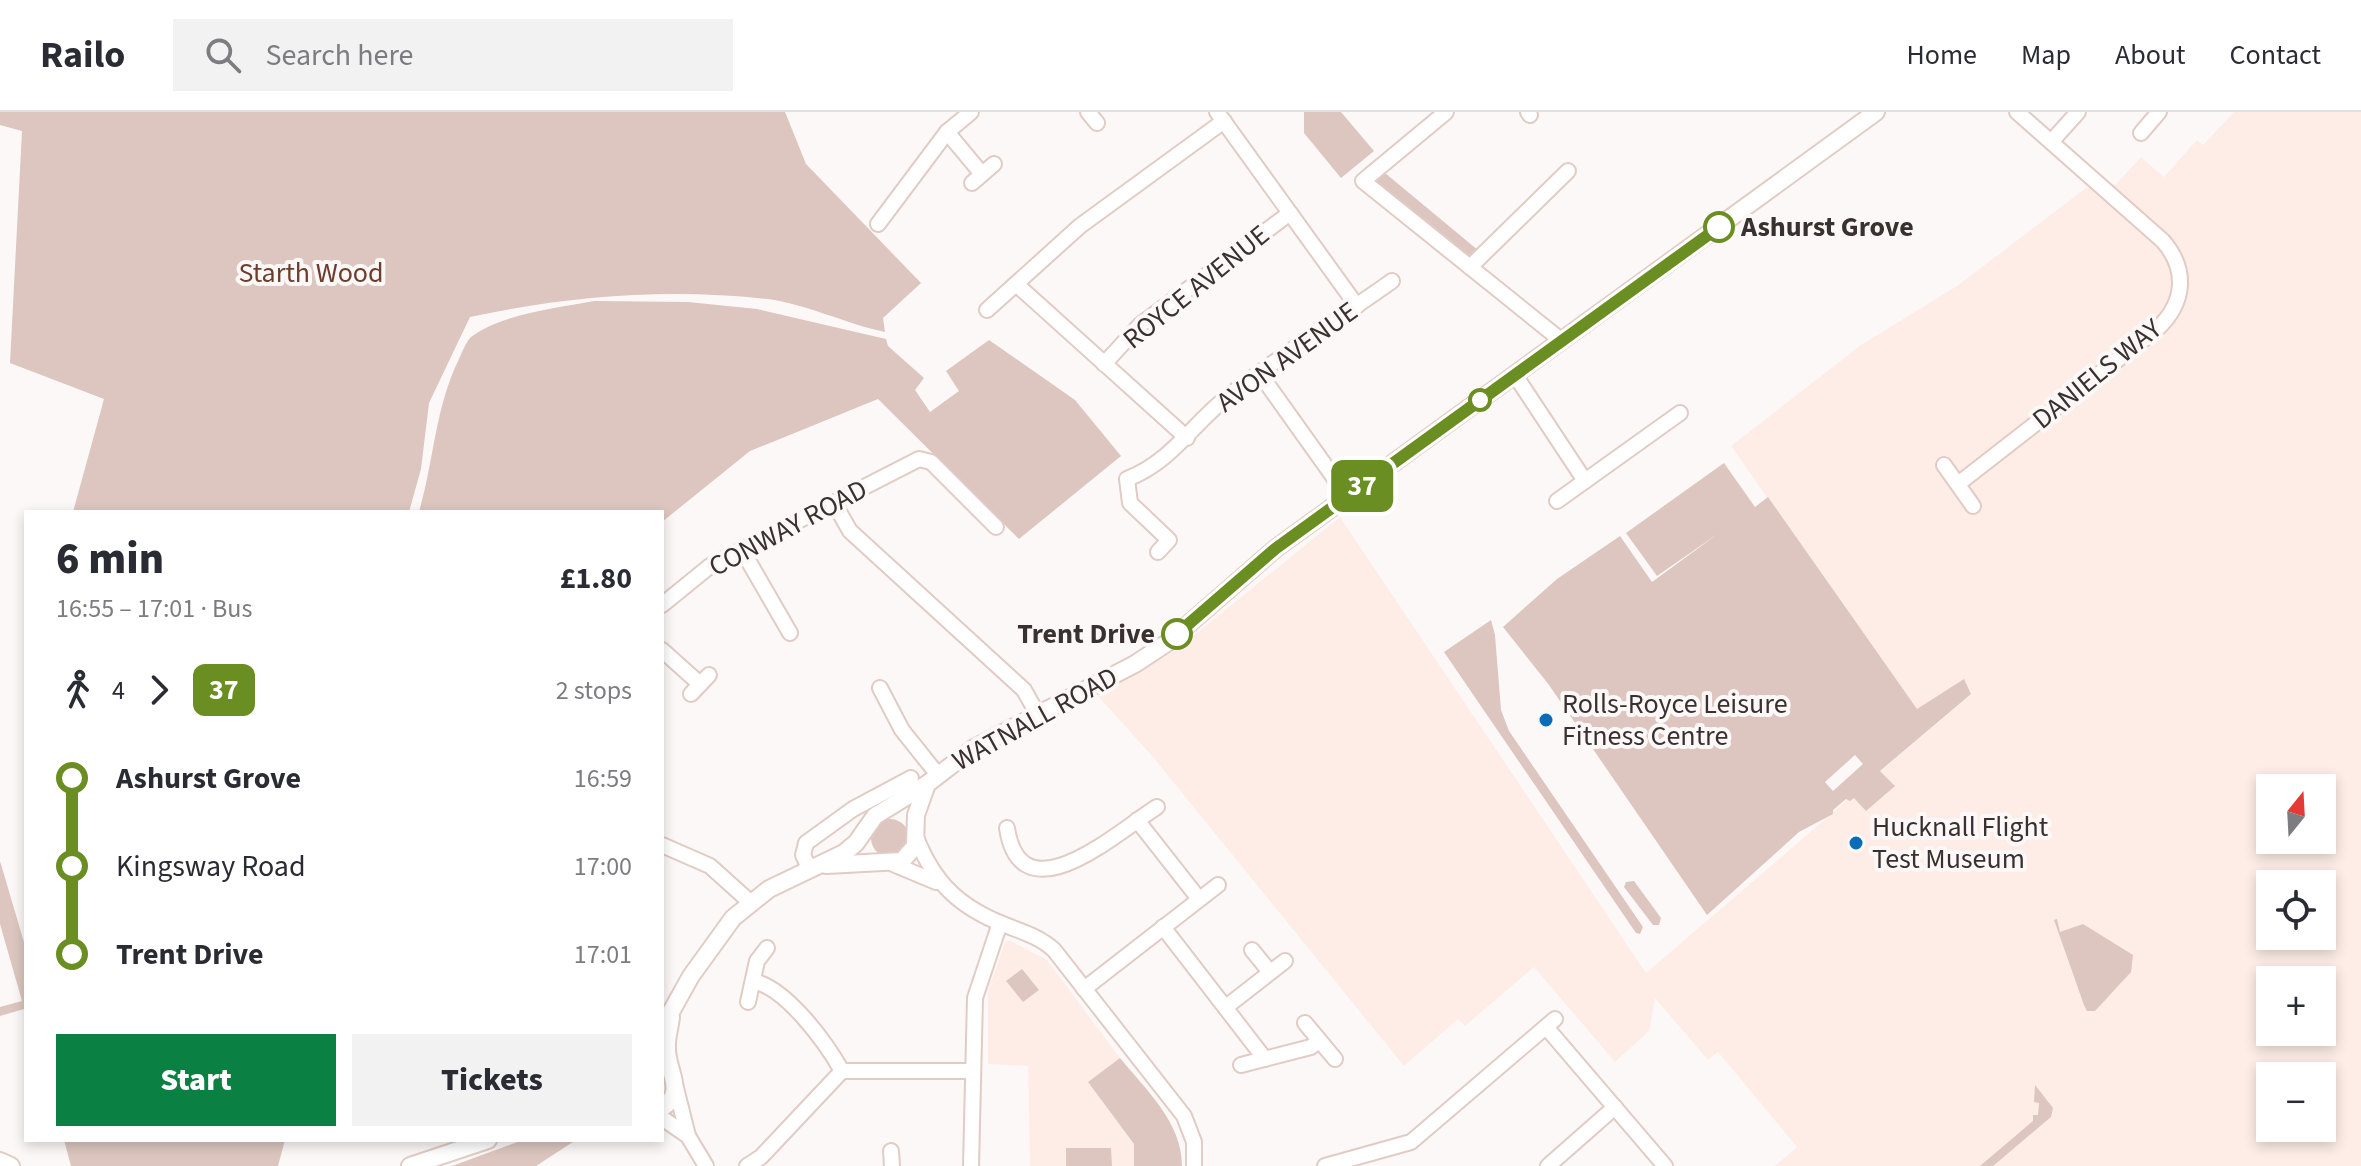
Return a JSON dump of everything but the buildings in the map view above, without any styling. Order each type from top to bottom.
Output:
[{"type":"main road","name":"WATNALL ROAD","points":[[670,1075],[666,1051],[667,1022],[713,943],[750,902],[818,868],[856,843],[867,824],[926,779],[974,748],[1135,664],[1167,643],[1264,559],[1347,496],[1876,112]]},
{"type":"main road","name":"WATNALL ROAD","points":[[818,868],[889,864],[911,854],[926,779]]},
{"type":"main road","points":[[883,812],[902,814],[915,832]]},
{"type":"main road","points":[[864,832],[866,850],[873,859],[889,864]]},
{"type":"main road","points":[[664,1106],[673,1097],[670,1075]]},
{"type":"main road","points":[[410,1166],[482,1142]]},
{"type":"main road","points":[[0,1161],[11,1166]]},
{"type":"street","points":[[878,224],[947,132],[971,112]]},
{"type":"street","points":[[1446,112],[1363,181],[1562,341]]},
{"type":"street","name":"DANIELS WAY","points":[[1958,484],[2157,329],[2171,313],[2179,293],[2180,268],[2170,249],[2017,112]]},
{"type":"street","points":[[2051,142],[2078,112]]},
{"type":"street","points":[[2141,133],[2159,112]]},
{"type":"street","points":[[987,310],[1080,226],[1221,117],[1357,306]]},
{"type":"street","points":[[947,132],[983,174]]},
{"type":"street","points":[[1470,267],[1568,171]]},
{"type":"street","name":"ROYCE AVENUE","points":[[1104,364],[1140,325],[1290,213]]},
{"type":"street","name":"AVON AVENUE","points":[[1158,552],[1174,545],[1130,503],[1127,479],[1151,470],[1224,399],[1394,278]]},
{"type":"street","points":[[1016,284],[1187,438]]},
{"type":"street","points":[[1260,374],[1347,496]]},
{"type":"street","points":[[1515,375],[1585,481]]},
{"type":"street","points":[[1557,501],[1680,413]]},
{"type":"street","name":"CONWAY ROAD","points":[[664,603],[710,566],[919,459],[931,462],[996,527]]},
{"type":"street","points":[[1944,465],[1973,506]]},
{"type":"street","points":[[834,503],[850,531],[1013,680],[1038,715]]},
{"type":"street","points":[[742,550],[790,633]]},
{"type":"street","points":[[664,652],[700,684]]},
{"type":"street","points":[[880,688],[926,779]]},
{"type":"street","name":"WATNALL ROAD","points":[[818,868],[803,855],[806,843],[853,809],[926,779]]},
{"type":"street","points":[[1007,828],[1017,855],[1032,866],[1048,869],[1077,862],[1157,807]]},
{"type":"street","points":[[1137,820],[1199,899]]},
{"type":"street","points":[[915,832],[940,884]]},
{"type":"street","points":[[664,846],[710,866],[750,902]]},
{"type":"street","points":[[889,864],[925,874],[973,911],[1046,942],[1184,1116],[1194,1142],[1194,1166]]},
{"type":"street","points":[[1084,989],[1218,885]]},
{"type":"street","points":[[971,1166],[975,998],[1000,923]]},
{"type":"street","points":[[1163,927],[1265,1059]]},
{"type":"street","points":[[748,1002],[757,961],[767,948]]},
{"type":"street","points":[[1252,950],[1270,972]]},
{"type":"street","points":[[1226,1007],[1285,961]]},
{"type":"street","points":[[753,981],[776,989],[831,1052],[842,1071]]},
{"type":"street","points":[[1305,1023],[1335,1059]]},
{"type":"street","points":[[1325,1166],[1411,1142],[1551,1023],[1665,1166]]},
{"type":"street","points":[[1241,1065],[1311,1047],[1319,1040]]},
{"type":"street","points":[[747,1166],[761,1157],[842,1071],[973,1071]]},
{"type":"street","points":[[670,1075],[688,1136],[706,1166]]},
{"type":"street","points":[[1548,1166],[1615,1107]]},
{"type":"street","points":[[664,1119],[688,1136]]},
{"type":"shaded area","points":[[2234,112],[2361,112],[2361,1166],[1775,1166],[1797,1147],[1718,1052],[1708,1060],[1655,998],[1649,1031],[1615,1062],[1534,967],[1465,1026],[1458,1019],[1404,1066],[1153,757],[1097,695],[1172,653],[1340,517],[1646,973],[1971,694],[1964,679],[1917,710],[1731,446],[1861,345],[1957,286],[2086,188],[2116,184],[2141,157],[2164,177],[2197,140],[2203,145]]},
{"type":"shaded area","points":[[1009,940],[1047,960],[1120,1058],[1088,1082],[1134,1144],[1134,1166],[1030,1166],[1028,1066],[988,1064],[988,991],[1005,942]]},
{"type":"green space","name":"Starth Wood","points":[[0,112],[785,112],[806,164],[921,283],[883,318],[885,332],[767,299],[692,294],[581,299],[470,317],[429,403],[421,469],[410,510],[74,510],[104,399],[10,363],[22,131],[0,125]]},
{"type":"green space","points":[[1304,112],[1341,112],[1374,151],[1341,178],[1304,133]]},
{"type":"green space","points":[[1385,173],[1479,251],[1470,260],[1375,182]]},
{"type":"green space","points":[[594,301],[688,302],[757,309],[886,339],[888,346],[924,378],[915,390],[930,412],[959,391],[946,371],[989,340],[1075,400],[1121,456],[1019,539],[878,399],[750,451],[664,520],[664,510],[420,510],[445,396],[469,339],[498,323],[547,309]]},
{"type":"green space","points":[[1724,463],[1755,507],[1768,497],[1917,709],[1964,679],[1971,694],[1880,771],[1895,786],[1866,811],[1854,798],[1850,801],[1846,799],[1833,810],[1833,814],[1799,832],[1707,915],[1549,685],[1503,627],[1557,579],[1620,536],[1652,582],[1719,533],[1657,576],[1626,533]],"holes":[[[1855,755],[1863,764],[1833,791],[1825,782]]]},
{"type":"green space","points":[[1491,620],[1501,710],[1509,731],[1643,927],[1640,934],[1636,933],[1444,652]]},
{"type":"green space","points":[[890,819],[903,825],[909,838],[903,851],[890,857],[877,851],[871,838],[877,825]]},
{"type":"green space","points":[[0,861],[24,942],[24,1009],[0,1016],[0,1007],[22,1001],[0,924]]},
{"type":"green space","points":[[1634,881],[1661,918],[1659,925],[1653,925],[1624,887],[1626,882]]},
{"type":"green space","points":[[2057,919],[2060,932],[2083,924],[2133,955],[2131,972],[2095,1011],[2087,1011],[2084,1005],[2054,920]]},
{"type":"green space","points":[[1022,969],[1039,990],[1023,1002],[1006,981]]},
{"type":"green space","points":[[1120,1058],[1169,1121],[1176,1135],[1182,1166],[1134,1166],[1134,1144],[1088,1082]]},
{"type":"green space","points":[[2035,1085],[2053,1108],[2051,1117],[1993,1166],[1980,1166],[2033,1121],[2033,1115],[2038,1115],[2039,1103],[2034,1102]]},
{"type":"green space","points":[[65,1142],[284,1142],[278,1166],[71,1166]]},
{"type":"green space","points":[[518,1142],[573,1142],[536,1166],[452,1166]]},
{"type":"green space","points":[[1066,1148],[1111,1148],[1112,1166],[1066,1166]]},
{"type":"bus line","name":"37","points":[[1177,634],[1275,549],[1719,227]]},
{"type":"place","name":"Ashurst Grove","points":[[1719,227]]},
{"type":"place","name":"Trent Drive","points":[[1177,634]]},
{"type":"place","name":"Rolls-Royce Leisure Fitness Centre","points":[[1546,720]]},
{"type":"place","name":"Hucknall Flight Test Museum","points":[[1856,843]]}]
